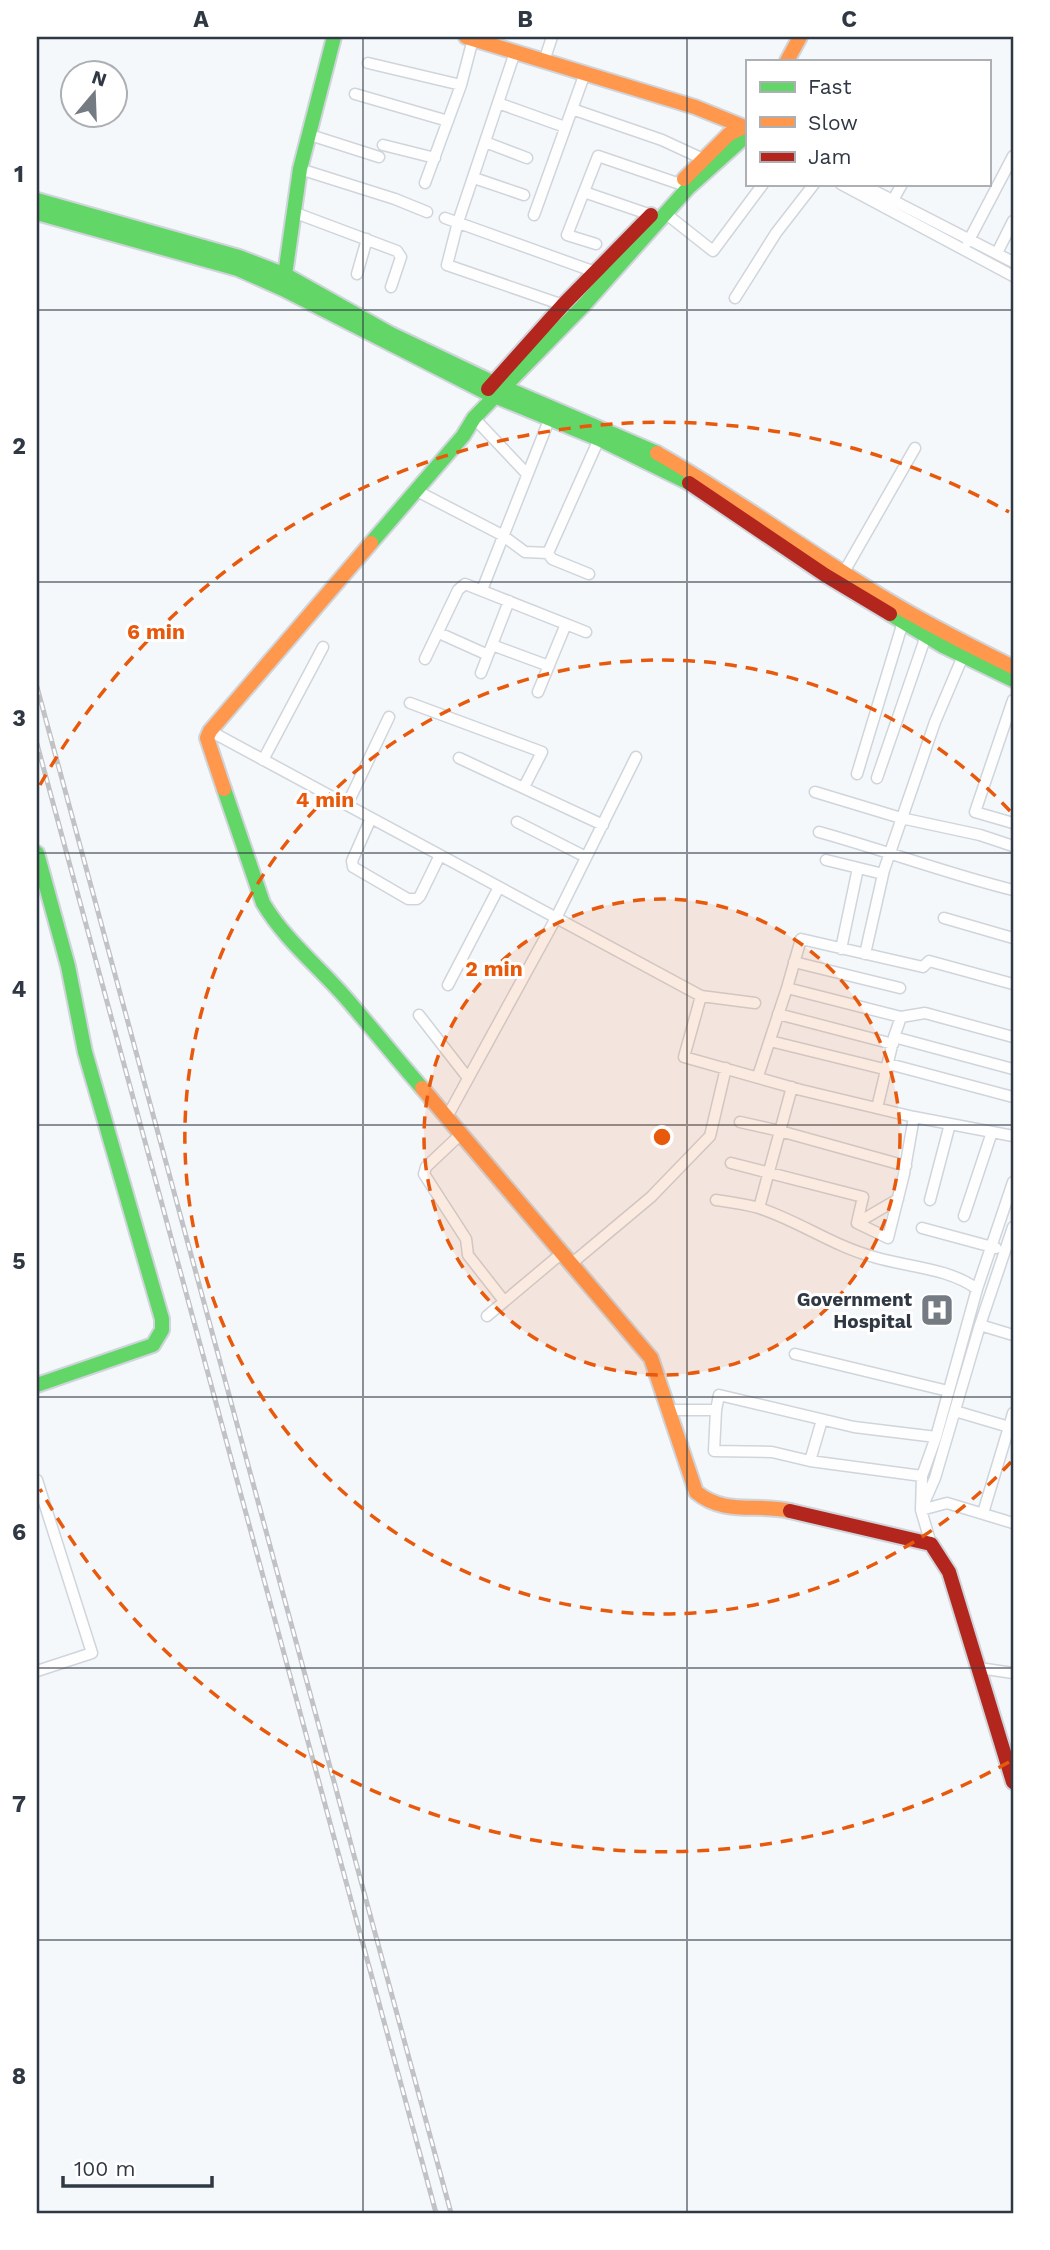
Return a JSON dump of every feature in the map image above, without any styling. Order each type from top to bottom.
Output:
[{"type":"street","points":[[284,282],[307,134],[334,37]]},
{"type":"street","points":[[492,37],[584,73],[695,107],[745,127]]},
{"type":"street","points":[[545,57],[552,37]]},
{"type":"street","points":[[788,60],[800,37]]},
{"type":"street","points":[[798,60],[810,37]]},
{"type":"street","points":[[425,183],[461,85],[470,38],[698,100],[745,127]]},
{"type":"street","points":[[515,52],[458,222],[447,265],[563,305]]},
{"type":"street","points":[[368,63],[461,85]]},
{"type":"street","points":[[534,215],[584,73]]},
{"type":"street","points":[[355,94],[448,121]]},
{"type":"street","points":[[498,103],[565,127]]},
{"type":"street","points":[[572,109],[662,140],[703,159]]},
{"type":"street","points":[[658,214],[703,159],[729,134],[745,127]]},
{"type":"street","points":[[495,390],[658,214],[720,156],[745,127]]},
{"type":"street","points":[[307,134],[379,156]]},
{"type":"street","points":[[485,142],[527,158]]},
{"type":"street","points":[[383,145],[435,158]]},
{"type":"street","points":[[596,244],[567,235],[598,156],[680,184]]},
{"type":"street","points":[[967,244],[1013,156]]},
{"type":"street","points":[[300,169],[427,212]]},
{"type":"street","points":[[474,178],[524,195]]},
{"type":"street","points":[[584,192],[658,214],[713,251],[762,186]]},
{"type":"street","points":[[735,298],[776,233],[812,186]]},
{"type":"street","points":[[845,186],[967,244],[996,253],[1013,262]]},
{"type":"street","points":[[865,186],[967,244],[1013,276]]},
{"type":"street","points":[[893,201],[901,186]]},
{"type":"street","points":[[37,200],[239,263],[284,282],[495,390],[646,447],[696,475],[844,572],[963,656],[1013,680]]},
{"type":"street","points":[[293,212],[401,253],[391,287]]},
{"type":"street","points":[[37,213],[239,263]]},
{"type":"street","points":[[445,218],[603,275]]},
{"type":"street","points":[[996,253],[1013,221]]},
{"type":"street","points":[[357,274],[367,239]]},
{"type":"street","points":[[603,275],[563,305],[495,390],[463,436],[210,731],[207,738],[263,904],[274,923],[290,944],[343,995],[651,1359],[696,1492],[708,1502],[735,1508],[774,1507],[931,1544]]},
{"type":"street","points":[[551,413],[698,486],[754,528],[903,622],[965,644],[1013,667]]},
{"type":"street","points":[[482,590],[551,413]]},
{"type":"street","points":[[477,416],[527,474]]},
{"type":"street","points":[[548,553],[599,439]]},
{"type":"street","points":[[844,572],[915,448]]},
{"type":"street","points":[[417,491],[502,535],[525,552],[548,553]]},
{"type":"street","points":[[548,553],[552,559],[589,574]]},
{"type":"street","points":[[425,659],[460,587],[469,584],[586,632]]},
{"type":"street","points":[[481,673],[509,601]]},
{"type":"street","points":[[857,774],[903,622]]},
{"type":"street","points":[[538,692],[566,624]]},
{"type":"street","points":[[877,778],[929,630]]},
{"type":"street","points":[[439,634],[488,655]]},
{"type":"street","points":[[492,645],[548,666]]},
{"type":"street","points":[[263,760],[323,646]]},
{"type":"street","points":[[865,954],[883,874],[901,818],[935,722],[963,656]]},
{"type":"street","points":[[1013,700],[975,812],[1013,823]]},
{"type":"street","points":[[410,703],[542,752],[524,788]]},
{"type":"street","points":[[347,805],[389,717]]},
{"type":"street","points":[[210,731],[701,996],[755,1003]]},
{"type":"street","points":[[447,1117],[556,918],[584,856],[603,825],[636,757]]},
{"type":"street","points":[[459,758],[603,825]]},
{"type":"street","points":[[815,792],[901,818],[980,835],[1013,846]]},
{"type":"street","points":[[371,818],[352,861],[353,867],[408,899],[417,899],[440,855]]},
{"type":"street","points":[[517,822],[584,856]]},
{"type":"street","points":[[819,832],[890,852],[955,875],[1013,890]]},
{"type":"street","points":[[37,853],[43,892],[68,966],[85,1052],[162,1319],[162,1330],[153,1345],[37,1385]]},
{"type":"street","points":[[826,860],[883,874]]},
{"type":"street","points":[[841,948],[858,868]]},
{"type":"street","points":[[448,985],[499,887]]},
{"type":"street","points":[[944,918],[1013,938]]},
{"type":"street","points":[[758,1076],[801,939],[923,967],[929,961],[1013,984]]},
{"type":"street","points":[[794,962],[900,988]]},
{"type":"street","points":[[787,988],[901,1017],[925,1013],[1013,1037]]},
{"type":"street","points":[[701,996],[684,1057],[914,1117],[1013,1136]]},
{"type":"street","points":[[778,1014],[1013,1069]]},
{"type":"street","points":[[419,1015],[468,1078]]},
{"type":"street","points":[[877,1108],[901,1017]]},
{"type":"street","points":[[769,1041],[1013,1097]]},
{"type":"street","points":[[487,1316],[504,1301],[651,1198],[710,1136],[726,1068]]},
{"type":"street","points":[[759,1208],[792,1087]]},
{"type":"street","points":[[857,1223],[888,1238],[914,1117]]},
{"type":"street","points":[[740,1122],[905,1166]]},
{"type":"street","points":[[930,1200],[950,1124]]},
{"type":"street","points":[[964,1216],[992,1132]]},
{"type":"street","points":[[461,1134],[426,1167],[424,1174],[466,1239],[467,1253],[504,1301]]},
{"type":"street","points":[[731,1163],[863,1197],[857,1223]]},
{"type":"street","points":[[1013,1182],[977,1289],[936,1437],[922,1476],[921,1510],[931,1544],[948,1572],[1013,1782]]},
{"type":"street","points":[[716,1199],[759,1208],[832,1243],[873,1257],[934,1272],[977,1289]]},
{"type":"street","points":[[857,1223],[898,1199]]},
{"type":"street","points":[[921,1510],[935,1478],[980,1325],[1013,1227]]},
{"type":"street","points":[[922,1228],[1005,1251]]},
{"type":"street","points":[[980,1325],[1013,1335]]},
{"type":"street","points":[[795,1354],[948,1391]]},
{"type":"street","points":[[922,1476],[810,1461],[772,1452],[714,1451],[719,1395],[854,1427],[936,1437]]},
{"type":"street","points":[[669,1410],[716,1410]]},
{"type":"street","points":[[955,1411],[1011,1428]]},
{"type":"street","points":[[982,1513],[1011,1428],[1013,1413]]},
{"type":"street","points":[[810,1461],[822,1420]]},
{"type":"street","points":[[37,1480],[92,1653],[37,1671]]},
{"type":"street","points":[[921,1510],[947,1503],[1013,1523]]},
{"type":"street","points":[[979,1668],[1013,1674]]},
{"type":"railway","points":[[37,687],[451,2213]]},
{"type":"railway","points":[[37,744],[436,2213]]},
{"type":"traffic: fast","points":[[284,282],[300,169],[334,37]]},
{"type":"traffic: fast","points":[[371,543],[463,436],[474,418],[584,305],[688,188],[746,136]]},
{"type":"traffic: fast","points":[[37,200],[239,257],[286,275],[391,334],[494,383],[657,453]]},
{"type":"traffic: fast","points":[[37,213],[238,269],[283,289],[485,392],[599,439],[689,483]]},
{"type":"traffic: fast","points":[[890,614],[943,646],[1013,680]]},
{"type":"traffic: fast","points":[[224,789],[263,903],[291,941],[345,997],[422,1088]]},
{"type":"traffic: fast","points":[[37,853],[68,966],[85,1052],[162,1319],[162,1330],[153,1345],[37,1385]]},
{"type":"traffic: slow","points":[[466,37],[695,107],[742,126]]},
{"type":"traffic: slow","points":[[788,60],[800,37]]},
{"type":"traffic: slow","points":[[684,179],[729,134],[742,128]]},
{"type":"traffic: slow","points":[[657,453],[881,596],[1013,667]]},
{"type":"traffic: slow","points":[[224,789],[207,738],[210,731],[371,543]]},
{"type":"traffic: slow","points":[[422,1088],[651,1358],[696,1492],[718,1504],[790,1511]]},
{"type":"traffic: jam","points":[[488,389],[563,305],[651,215]]},
{"type":"traffic: jam","points":[[689,483],[825,575],[890,614]]},
{"type":"traffic: jam","points":[[790,1511],[931,1544],[949,1572],[1013,1782]]},
{"type":"place","name":"Government Hospital","points":[[937,1310]]}]
